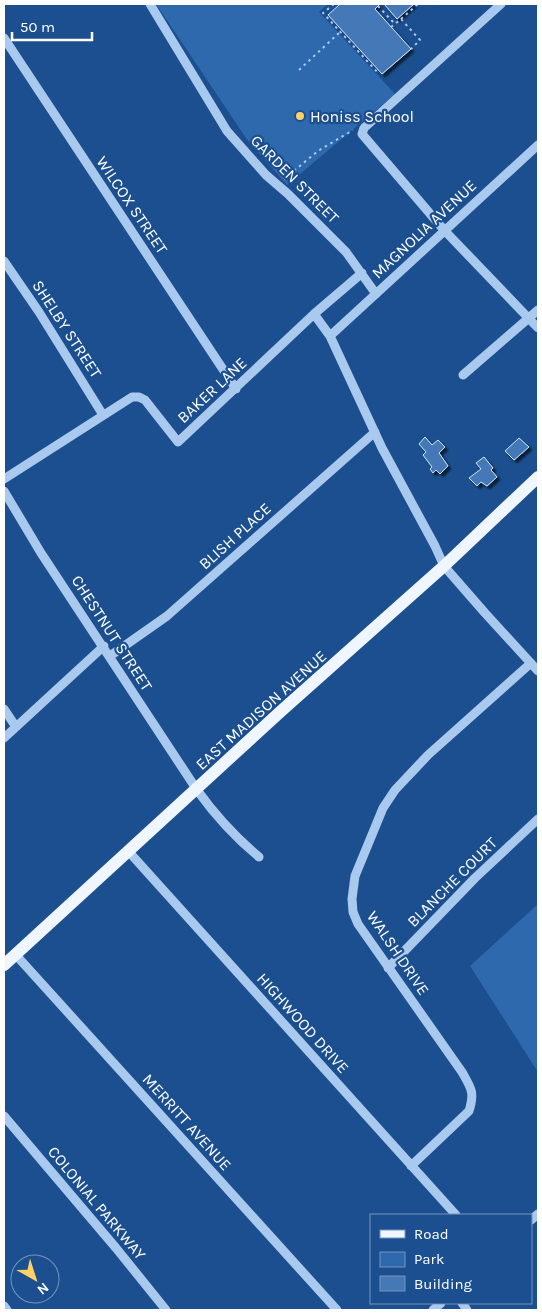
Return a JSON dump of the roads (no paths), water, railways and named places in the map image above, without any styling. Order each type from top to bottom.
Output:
[{"type":"main road","name":"EAST MADISON AVENUE","points":[[4,965],[280,712],[444,566],[538,477]]},
{"type":"street","name":"GARDEN STREET","points":[[150,4],[227,131],[266,175],[346,252],[376,294]]},
{"type":"street","points":[[501,4],[364,128],[362,134],[444,230],[538,328]]},
{"type":"street","name":"WILCOX STREET","points":[[4,38],[236,388]]},
{"type":"street","name":"MAGNOLIA AVENUE","points":[[330,336],[538,145]]},
{"type":"street","name":"SHELBY STREET","points":[[4,261],[39,312],[103,415]]},
{"type":"street","name":"BAKER LANE","points":[[4,479],[132,397],[139,397],[145,400],[178,442],[314,314],[362,273]]},
{"type":"street","points":[[463,375],[538,310]]},
{"type":"street","points":[[314,314],[330,336],[375,432],[444,566],[538,671]]},
{"type":"street","name":"BLISH PLACE","points":[[110,656],[167,616],[375,432]]},
{"type":"street","name":"CHESTNUT STREET","points":[[4,491],[42,553],[196,790],[237,838],[259,857]]},
{"type":"street","points":[[4,738],[104,646]]},
{"type":"street","name":"WALSH DRIVE","points":[[411,1166],[469,1111],[473,1098],[470,1087],[462,1072],[358,924],[353,912],[352,899],[355,876],[383,808],[395,790],[410,773],[531,663]]},
{"type":"street","points":[[4,709],[16,727]]},
{"type":"street","name":"BLANCHE COURT","points":[[388,968],[475,878],[538,819]]},
{"type":"street","name":"HIGHWOOD DRIVE","points":[[129,852],[455,1214]]},
{"type":"street","name":"MERRITT AVENUE","points":[[15,954],[337,1310]]},
{"type":"street","name":"COLONIAL PARKWAY","points":[[4,1116],[166,1310]]},
{"type":"street","points":[[4,1306],[7,1310]]},
{"type":"place","name":"Honiss School","points":[[300,116]]}]
